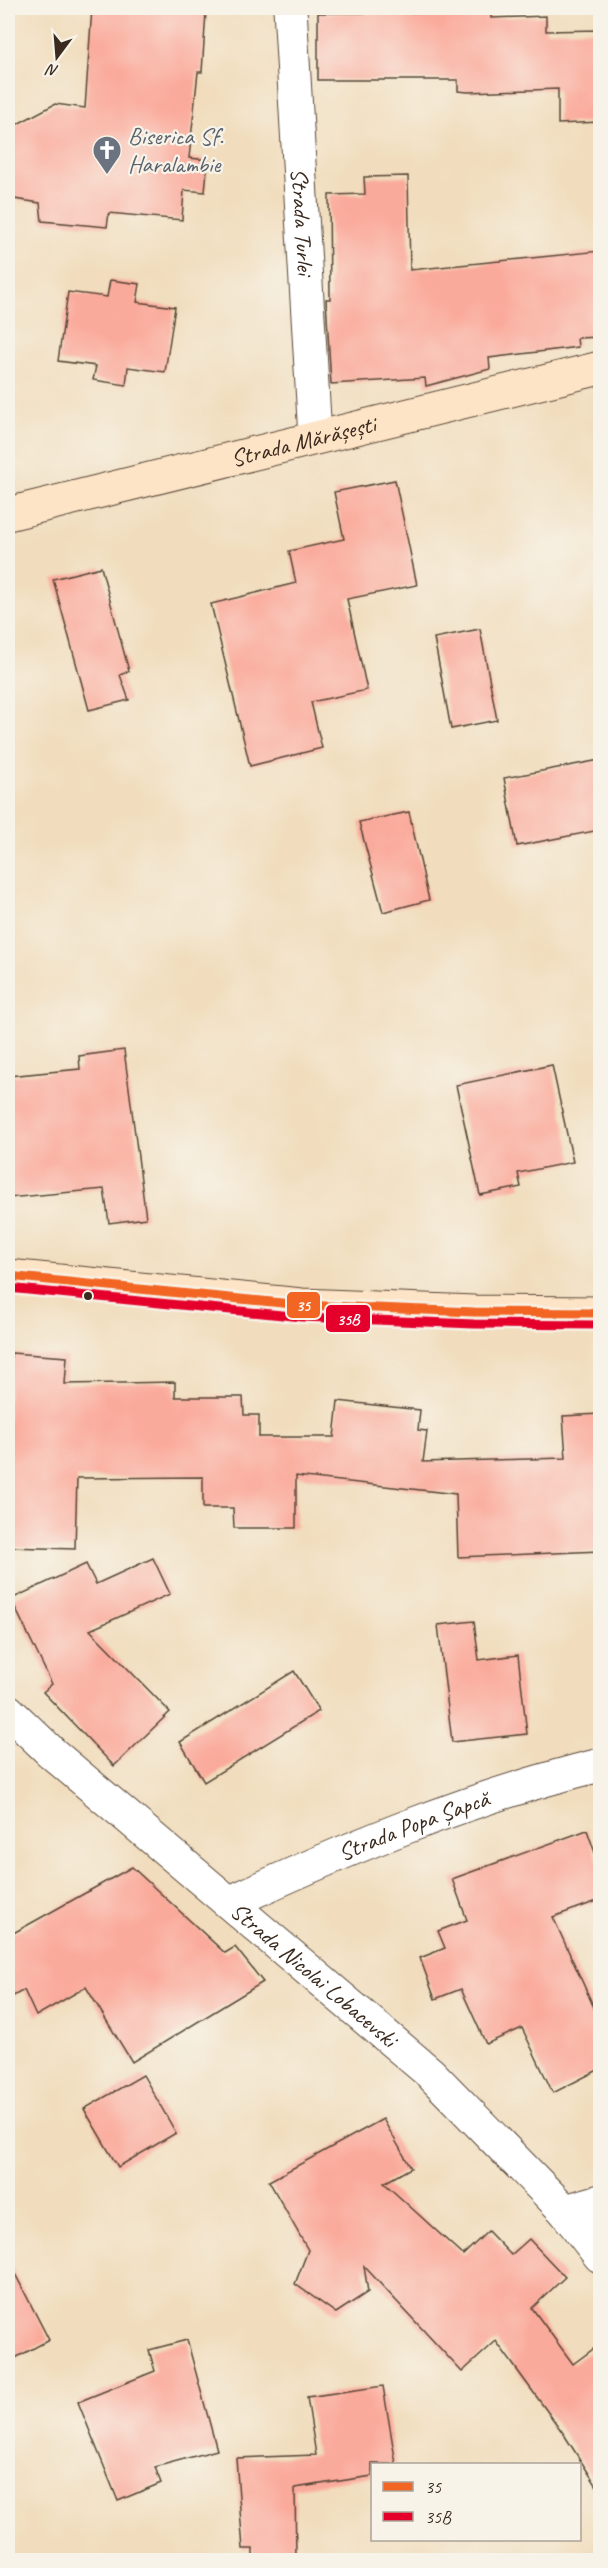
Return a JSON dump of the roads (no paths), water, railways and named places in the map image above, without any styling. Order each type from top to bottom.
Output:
[{"type":"main road","name":"Strada Mărășești","points":[[8,514],[600,368]]},
{"type":"main road","points":[[8,1276],[302,1305],[474,1312],[600,1313]]},
{"type":"street","name":"Strada Turlei","points":[[290,8],[315,437]]},
{"type":"street","name":"Strada Nicolai Lobacevski","points":[[8,1711],[52,1753],[231,1902],[430,2073],[565,2211],[600,2256]]},
{"type":"street","name":"Strada Popa Șapcă","points":[[231,1902],[296,1872],[430,1819],[560,1775],[600,1765]]},
{"type":"street","points":[[565,2211],[600,2201]]},
{"type":"place","name":"Biserica Sf. Haralambie","points":[[107,176]]}]
